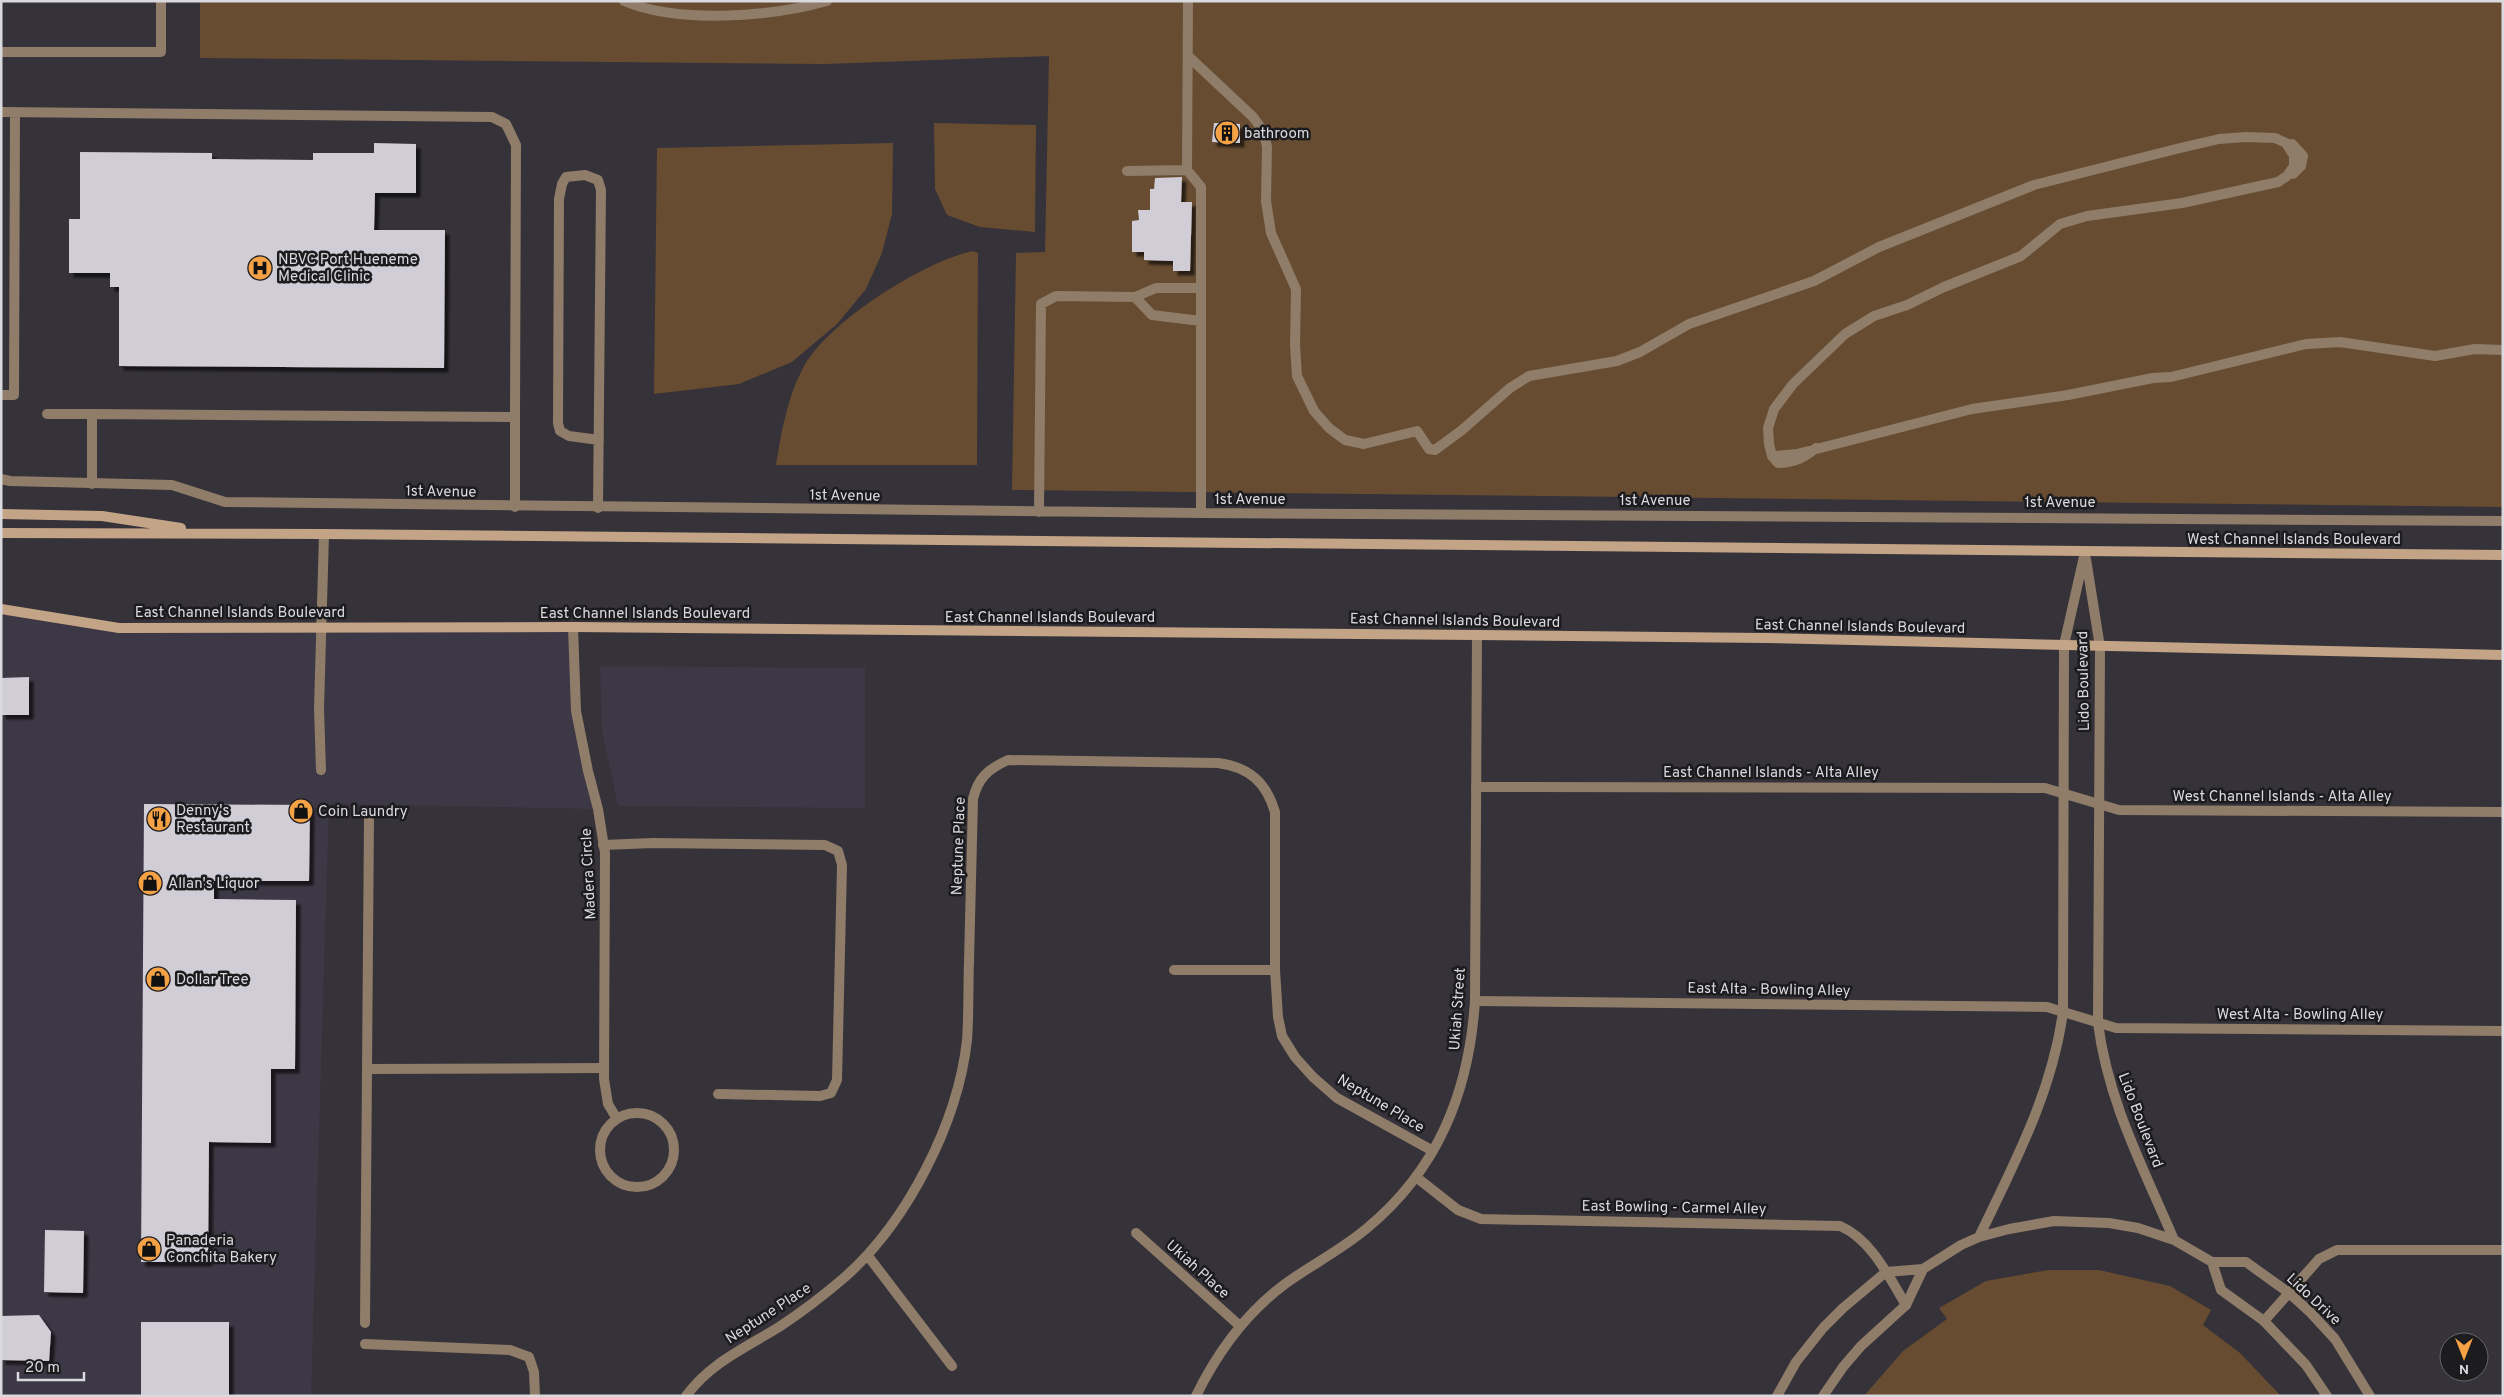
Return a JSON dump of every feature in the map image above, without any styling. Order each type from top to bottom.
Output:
[{"type":"main road","points":[[1,514],[102,516],[214,533]]},
{"type":"main road","points":[[1,533],[324,534],[2085,552]]},
{"type":"main road","name":"West Channel Islands Boulevard","points":[[2085,552],[2503,555]]},
{"type":"main road","name":"East Channel Islands Boulevard","points":[[1,609],[119,628],[322,626],[573,627],[1476,635],[2100,646]]},
{"type":"main road","points":[[2100,646],[2503,655]]},
{"type":"street","points":[[1,52],[161,52],[162,1]]},
{"type":"street","points":[[624,1],[663,11],[712,16],[763,14],[827,1]]},
{"type":"street","points":[[1188,1],[1187,170],[1202,187],[1202,513]]},
{"type":"street","points":[[1188,56],[1252,117],[1264,132],[1267,147],[1266,201],[1272,233],[1296,289],[1295,345],[1297,376],[1314,411],[1329,428],[1345,440],[1364,444],[1417,431],[1429,449],[1435,450],[1462,430],[1510,388],[1529,376],[1617,361],[1640,352],[1689,324],[1814,281],[1879,247],[2034,185],[2219,140],[2274,138],[2286,143],[2294,156],[2294,166],[2287,176],[2278,182],[2182,203],[2086,216],[2060,224],[2021,256],[1944,287],[1908,305],[1874,316],[1845,334],[1794,384],[1774,409],[1768,428],[1772,456],[1778,463],[1791,463],[1804,458],[1816,448],[1972,409],[2068,395],[2153,378],[2171,377],[2306,344],[2340,342],[2435,356],[2475,349],[2503,350]]},
{"type":"street","points":[[1,112],[492,117],[506,124],[516,145],[515,507]]},
{"type":"street","points":[[1,395],[14,395],[15,112]]},
{"type":"street","points":[[1127,171],[1187,170]]},
{"type":"street","points":[[598,508],[599,440],[601,190],[598,180],[585,175],[566,177],[562,184],[559,199],[558,394],[560,431],[568,436],[599,440]]},
{"type":"street","points":[[1039,512],[1041,304],[1056,296],[1135,297],[1156,288],[1202,288]]},
{"type":"street","points":[[1135,297],[1152,315],[1202,321]]},
{"type":"street","points":[[47,414],[515,417]]},
{"type":"street","points":[[92,414],[92,484]]},
{"type":"street","name":"1st Avenue","points":[[1,479],[10,481],[92,484],[172,485],[225,502],[515,507],[2503,521]]},
{"type":"street","points":[[321,770],[319,708],[324,534]]},
{"type":"street","name":"Lido Boulevard","points":[[1979,1237],[2022,1148],[2044,1095],[2056,1055],[2063,1012],[2064,645],[2085,552]]},
{"type":"street","name":"Lido Boulevard","points":[[2085,552],[2100,646],[2098,1023],[2103,1059],[2118,1110],[2174,1240]]},
{"type":"street","name":"Madera Circle","points":[[573,627],[576,711],[598,809],[603,845],[606,908],[604,1068],[606,1098],[617,1119]]},
{"type":"street","name":"Ukiah Street","points":[[1196,1396],[1221,1350],[1240,1326],[1286,1283],[1367,1229],[1390,1207],[1416,1177],[1434,1151],[1456,1105],[1466,1072],[1473,1035],[1475,1001],[1476,635]]},
{"type":"street","name":"Neptune Place","points":[[686,1396],[697,1381],[716,1364],[779,1326],[825,1295],[868,1256],[915,1189],[936,1146],[960,1080],[967,1040],[973,799],[976,786],[984,774],[1008,760],[1231,765],[1247,770],[1261,782],[1270,796],[1275,812],[1276,970],[1278,1017],[1282,1036],[1295,1057],[1313,1078],[1338,1098],[1434,1151]]},
{"type":"street","name":"East Channel Islands - Alta Alley","points":[[1476,787],[2045,788],[2064,794]]},
{"type":"street","name":"West Channel Islands - Alta Alley","points":[[2064,794],[2119,810],[2503,812]]},
{"type":"street","points":[[365,1323],[369,817]]},
{"type":"street","points":[[603,845],[654,842],[825,845],[838,851],[842,865],[838,1080],[831,1093],[820,1096],[718,1094]]},
{"type":"street","points":[[1174,970],[1276,970]]},
{"type":"street","name":"East Alta - Bowling Alley","points":[[1475,1001],[2047,1006],[2098,1023]]},
{"type":"street","name":"West Alta - Bowling Alley","points":[[2098,1023],[2116,1028],[2503,1031]]},
{"type":"street","points":[[367,1069],[604,1068]]},
{"type":"street","points":[[640,1113],[651,1115],[661,1121],[669,1130],[674,1141],[672,1164],[666,1174],[657,1182],[645,1187],[632,1188],[620,1183],[602,1165],[601,1139],[607,1128],[617,1119],[628,1114],[640,1113]]},
{"type":"street","name":"East Bowling - Carmel Alley","points":[[1416,1177],[1458,1210],[1480,1220],[1840,1226],[1858,1235],[1886,1272],[1906,1305]]},
{"type":"street","points":[[1777,1396],[1796,1362],[1823,1328],[1886,1272],[1923,1269],[1961,1245],[1979,1237],[2030,1225],[2079,1221],[2138,1228],[2174,1240],[2212,1262],[2221,1290],[2264,1321],[2306,1365],[2327,1396]]},
{"type":"street","name":"Ukiah Place","points":[[1136,1233],[1240,1326]]},
{"type":"street","points":[[2264,1321],[2319,1259],[2338,1250],[2503,1250]]},
{"type":"street","points":[[868,1256],[952,1366]]},
{"type":"street","name":"Lido Drive","points":[[2212,1262],[2246,1262],[2289,1293],[2335,1339],[2353,1365],[2370,1396]]},
{"type":"street","points":[[1823,1396],[1843,1366],[1861,1346],[1906,1305],[1923,1269]]},
{"type":"street","points":[[365,1344],[510,1350],[529,1357],[534,1372],[535,1396]]},
{"type":"shaded area","points":[[200,1],[2503,1],[2503,507],[1012,490],[1016,253],[1045,252],[1049,56],[825,64],[200,58]]},
{"type":"shaded area","points":[[934,123],[1036,125],[1035,232],[980,227],[947,215],[935,189]]},
{"type":"shaded area","points":[[893,143],[892,214],[882,253],[866,289],[837,324],[792,362],[739,384],[654,394],[657,148]]},
{"type":"shaded area","points":[[973,251],[978,253],[977,465],[776,465],[788,404],[797,381],[814,352],[831,333],[877,297],[903,281],[952,257]]},
{"type":"shaded area","points":[[1,609],[119,628],[573,627],[576,711],[598,809],[329,804],[311,1396],[1,1396]]},
{"type":"shaded area","points":[[600,666],[865,668],[865,808],[618,806],[602,731]]},
{"type":"shaded area","points":[[2048,1270],[2099,1270],[2170,1286],[2211,1310],[2203,1325],[2240,1353],[2281,1396],[1864,1396],[1903,1351],[1947,1319],[1939,1308],[1986,1281]]},
{"type":"building","name":"bathroom","points":[[1214,123],[1240,124],[1240,143],[1212,142]]},
{"type":"building","points":[[374,143],[416,144],[416,193],[375,193],[374,230],[445,230],[444,368],[119,366],[119,287],[110,287],[110,273],[69,273],[69,219],[80,219],[80,152],[212,153],[212,159],[313,160],[313,153],[374,153]]},
{"type":"building","points":[[1182,177],[1181,202],[1192,202],[1190,271],[1173,271],[1173,261],[1144,260],[1144,252],[1132,252],[1132,221],[1139,220],[1138,210],[1150,210],[1150,189],[1154,189],[1155,178]]},
{"type":"building","points":[[29,677],[29,715],[1,715],[1,678]]},
{"type":"building","points":[[144,804],[310,805],[309,881],[214,881],[214,899],[296,900],[295,1069],[271,1069],[271,1143],[209,1142],[208,1262],[141,1262]]},
{"type":"building","points":[[45,1230],[84,1231],[83,1293],[44,1292]]},
{"type":"building","points":[[39,1315],[51,1332],[49,1361],[1,1360],[1,1316]]},
{"type":"building","points":[[141,1322],[229,1322],[229,1396],[141,1396]]},
{"type":"place","name":"bathroom","points":[[1227,133]]},
{"type":"place","name":"NBVC Port Hueneme Medical Clinic","points":[[260,268]]},
{"type":"place","name":"Coin Laundry","points":[[301,811]]},
{"type":"place","name":"Denny's Restaurant","points":[[159,819]]},
{"type":"place","name":"Allan's Liquor","points":[[150,883]]},
{"type":"place","name":"Dollar Tree","points":[[158,979]]},
{"type":"place","name":"Panaderia Conchita Bakery","points":[[149,1249]]}]
